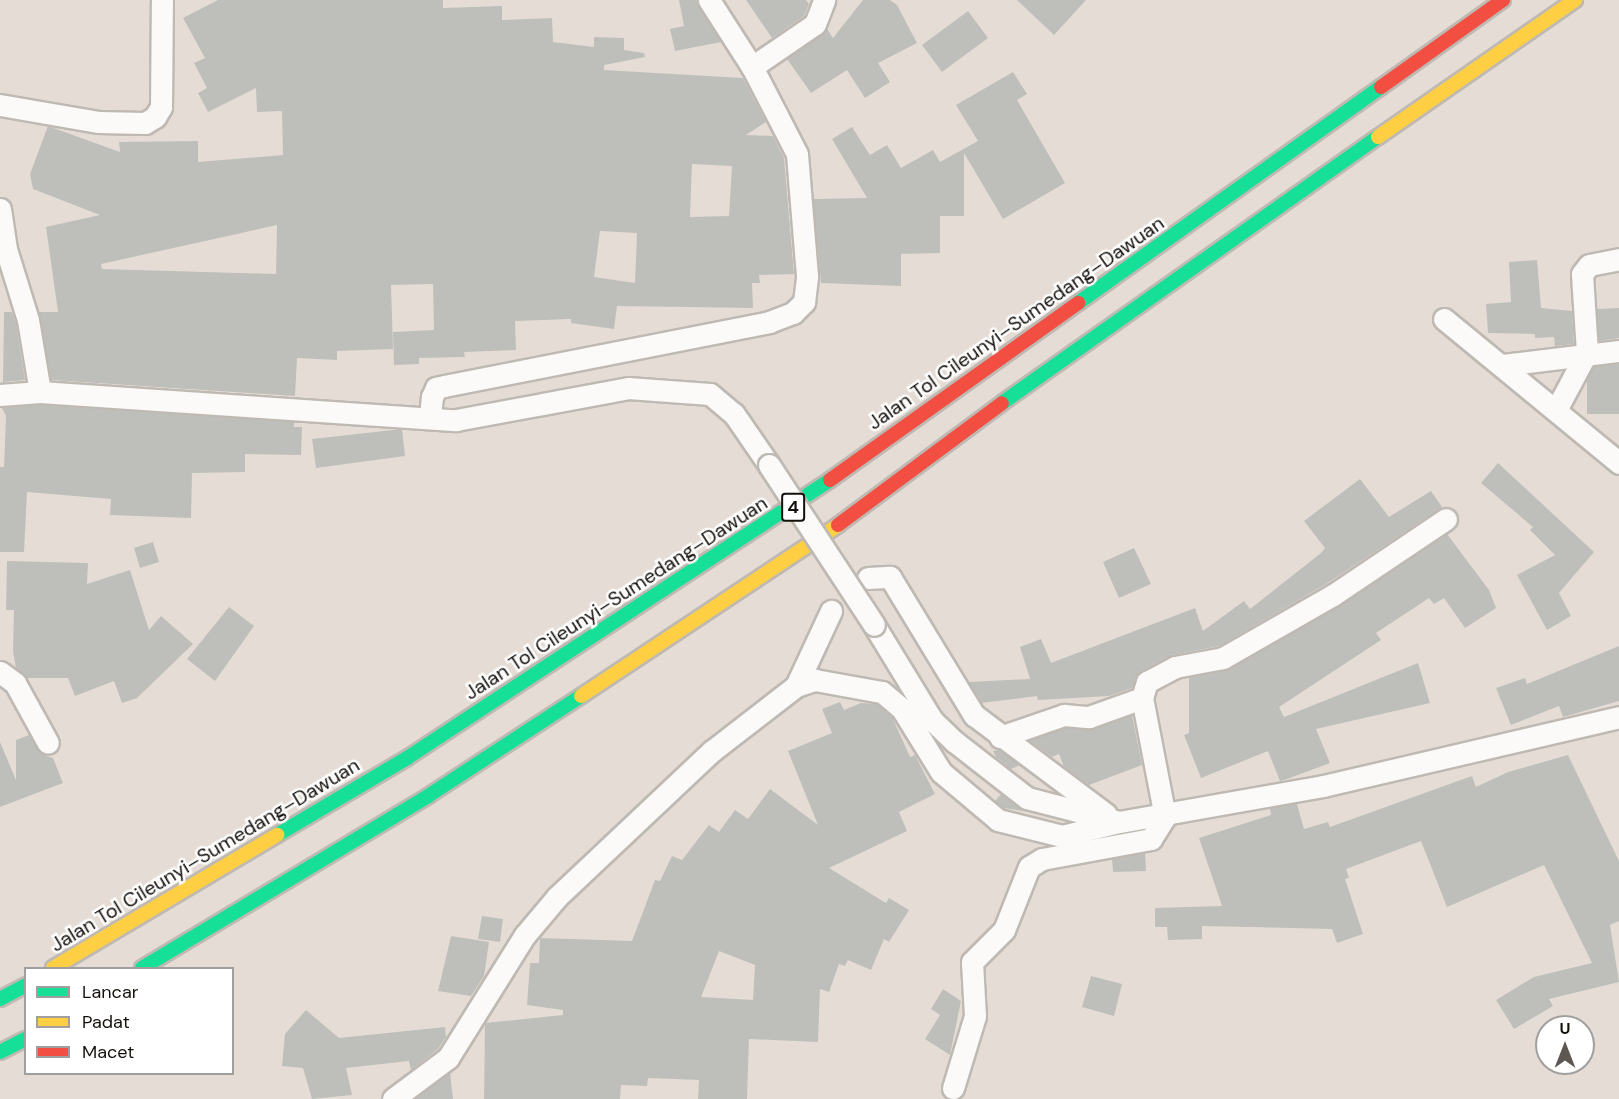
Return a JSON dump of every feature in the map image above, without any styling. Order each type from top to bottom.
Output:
[{"type":"highway","name":"Jalan Tol Cileunyi–Sumedang–Dawuan","points":[[55,967],[407,758],[779,516],[1503,0]]},
{"type":"highway","name":"4","points":[[145,967],[428,796],[806,549],[1060,359],[1575,0]]},
{"type":"highway","points":[[0,999],[24,986]]},
{"type":"highway","points":[[0,1052],[24,1040]]},
{"type":"street","points":[[0,105],[98,122],[145,123],[155,117],[161,107],[162,0]]},
{"type":"street","points":[[430,418],[436,388],[566,365],[769,322],[793,312],[804,302],[807,276],[797,154],[752,67],[709,0]]},
{"type":"street","points":[[752,67],[815,24],[824,0]]},
{"type":"street","points":[[0,209],[3,249],[28,320],[40,392]]},
{"type":"street","points":[[1556,410],[1587,352],[1582,274],[1590,265],[1619,259]]},
{"type":"street","points":[[1444,319],[1503,364],[1619,462]]},
{"type":"street","points":[[1503,364],[1587,352],[1619,351]]},
{"type":"street","points":[[566,365],[573,397]]},
{"type":"street","points":[[0,395],[40,392],[456,420],[628,388],[710,394],[734,414],[769,465],[874,625],[932,720],[955,742],[1027,798],[1119,822]]},
{"type":"street","points":[[953,1088],[975,1016],[972,962],[1004,930],[1029,867],[1042,859],[1151,839],[1165,817],[1142,698],[1147,682],[1175,667],[1223,658],[1333,595],[1446,519]]},
{"type":"street","points":[[868,578],[890,577],[974,715],[1000,737],[1119,822]]},
{"type":"street","points":[[796,686],[831,611]]},
{"type":"street","points":[[0,672],[15,683],[48,743]]},
{"type":"street","points":[[393,1099],[448,1058],[525,935],[557,897],[712,751],[796,686],[815,680],[882,692],[902,709],[941,772],[998,820],[1062,836],[1119,822],[1165,817],[1323,786],[1619,717]]},
{"type":"street","points":[[1000,737],[1057,717],[1089,717],[1142,698]]},
{"type":"building","points":[[218,0],[443,0],[443,8],[502,6],[502,20],[552,18],[553,42],[594,47],[594,37],[624,38],[624,50],[644,53],[645,57],[604,65],[604,70],[743,78],[766,122],[746,135],[773,136],[784,158],[794,274],[759,275],[760,283],[752,283],[753,308],[617,306],[614,329],[571,323],[571,319],[515,321],[516,350],[464,352],[465,357],[419,358],[419,364],[394,365],[393,332],[434,330],[433,284],[391,285],[393,349],[337,351],[337,360],[297,358],[295,396],[51,380],[39,312],[58,312],[46,227],[100,215],[33,189],[30,174],[48,126],[120,152],[119,142],[198,141],[198,162],[283,155],[282,111],[257,112],[256,88],[208,112],[198,93],[207,88],[194,63],[205,58],[183,18]],"holes":[[[692,164],[732,166],[729,216],[690,217]],[[277,225],[276,274],[102,269],[101,264]],[[600,231],[637,233],[635,283],[594,277]]]},
{"type":"building","points":[[679,0],[696,0],[721,42],[675,51],[670,29],[684,26]]},
{"type":"building","points":[[746,0],[806,0],[809,4],[804,16],[772,38]]},
{"type":"building","points":[[863,0],[890,0],[897,5],[917,43],[878,63],[890,82],[865,98],[847,70],[811,93],[787,59],[827,29],[833,38]]},
{"type":"building","points":[[1017,0],[1086,0],[1054,35]]},
{"type":"building","points":[[968,11],[988,38],[942,72],[922,45]]},
{"type":"building","points":[[1013,72],[1027,94],[1017,100],[1065,183],[1003,219],[964,153],[964,216],[940,216],[940,253],[901,254],[901,286],[821,283],[813,199],[867,198],[832,139],[852,127],[870,155],[887,145],[901,168],[933,150],[940,162],[978,141],[956,105]]},
{"type":"building","points":[[1537,260],[1541,308],[1572,311],[1574,344],[1555,346],[1554,337],[1535,338],[1535,334],[1488,333],[1486,304],[1511,302],[1509,262]]},
{"type":"building","points":[[1619,308],[1619,338],[1599,341],[1597,309]]},
{"type":"building","points":[[4,312],[12,312],[16,323],[25,380],[3,382]]},
{"type":"building","points":[[1619,364],[1619,414],[1587,414],[1587,379],[1593,367]]},
{"type":"building","points":[[40,405],[294,422],[294,427],[302,427],[301,455],[245,454],[245,472],[192,473],[191,518],[110,515],[111,499],[27,492],[24,552],[0,552],[0,467],[4,467],[6,416],[2,408]]},
{"type":"building","points":[[402,429],[405,456],[316,468],[312,439]]},
{"type":"building","points":[[1498,463],[1594,552],[1559,593],[1571,616],[1547,630],[1517,575],[1555,555],[1530,530],[1533,527],[1481,483]]},
{"type":"building","points":[[1360,479],[1389,517],[1431,491],[1442,507],[1326,584],[1219,646],[1172,655],[1141,671],[1132,688],[1109,696],[1038,700],[1037,696],[981,703],[969,682],[1030,679],[1020,647],[1041,639],[1051,663],[1195,608],[1203,631],[1244,601],[1250,609],[1321,553],[1325,548],[1304,521]]},
{"type":"building","points":[[1447,534],[1489,590],[1496,608],[1465,628],[1444,598],[1434,604],[1429,598],[1376,633],[1381,640],[1279,707],[1284,717],[1418,663],[1430,703],[1316,729],[1330,763],[1287,779],[1280,781],[1268,751],[1201,778],[1184,735],[1189,733],[1189,677],[1229,669],[1340,606]]},
{"type":"building","points":[[153,542],[159,562],[140,568],[134,548]]},
{"type":"building","points":[[1134,548],[1151,584],[1119,598],[1103,562]]},
{"type":"building","points":[[7,561],[88,563],[87,584],[130,570],[149,630],[161,616],[193,644],[137,698],[122,703],[114,681],[75,696],[68,678],[27,678],[16,668],[13,651],[14,610],[6,610]]},
{"type":"building","points":[[229,607],[254,626],[215,681],[187,659]]},
{"type":"building","points":[[1619,646],[1619,701],[1563,717],[1559,706],[1511,725],[1496,688],[1525,678],[1527,684]]},
{"type":"building","points":[[840,702],[844,710],[861,703],[876,704],[892,717],[910,757],[915,755],[935,794],[899,812],[907,831],[829,868],[886,903],[889,898],[909,910],[889,942],[884,939],[871,970],[848,960],[845,966],[839,964],[829,992],[820,989],[818,1042],[749,1039],[747,1099],[698,1099],[699,1080],[648,1078],[647,1086],[621,1085],[620,1099],[484,1099],[485,1023],[563,1015],[563,1010],[527,1005],[530,963],[539,963],[540,938],[632,941],[655,880],[660,881],[672,856],[682,860],[709,825],[719,832],[735,810],[748,819],[770,789],[818,825],[788,751],[832,733],[822,709]],"holes":[[[719,951],[755,965],[753,1000],[701,997]]]},
{"type":"building","points":[[1132,715],[1142,765],[1089,785],[1064,767],[1059,754],[1052,757],[1029,740],[1066,728],[1093,729]]},
{"type":"building","points":[[29,735],[41,754],[53,758],[63,783],[0,807],[0,742],[16,780],[16,740]]},
{"type":"building","points":[[999,750],[1020,765],[1011,769],[996,757],[993,751]]},
{"type":"building","points":[[1568,755],[1619,861],[1619,921],[1610,925],[1619,982],[1549,999],[1553,1006],[1514,1029],[1496,1000],[1534,977],[1592,963],[1544,865],[1447,907],[1421,841],[1346,869],[1349,878],[1345,879],[1363,934],[1337,943],[1332,929],[1202,926],[1202,939],[1168,940],[1167,927],[1155,927],[1155,908],[1222,906],[1199,838],[1271,815],[1270,808],[1297,804],[1304,829],[1328,822],[1330,827],[1472,776],[1476,787],[1508,772]]},
{"type":"building","points":[[1001,794],[1019,808],[1029,812],[1004,808],[995,801]]},
{"type":"building","points":[[1145,853],[1146,871],[1113,872],[1112,859]]},
{"type":"building","points":[[482,916],[503,919],[500,942],[478,939]]},
{"type":"building","points":[[451,936],[489,942],[484,976],[471,996],[438,991]]},
{"type":"building","points":[[1091,976],[1122,984],[1114,1016],[1082,1007]]},
{"type":"building","points":[[943,989],[961,1001],[950,1055],[925,1039],[940,1015],[931,1009]]},
{"type":"building","points":[[306,1010],[339,1038],[445,1027],[446,1037],[438,1049],[411,1070],[409,1061],[346,1068],[352,1095],[312,1099],[303,1068],[282,1066],[285,1034]]},
{"type":"building","points":[[450,1072],[453,1099],[417,1099],[416,1097]]},
{"type":"traffic: fast","points":[[1078,303],[1381,87]]},
{"type":"traffic: fast","points":[[1002,403],[1378,137]]},
{"type":"traffic: fast","points":[[277,835],[407,758],[830,480]]},
{"type":"traffic: fast","points":[[144,967],[428,796],[581,696]]},
{"type":"traffic: fast","points":[[0,999],[24,986]]},
{"type":"traffic: fast","points":[[0,1052],[24,1040]]},
{"type":"traffic: slow","points":[[1378,137],[1575,0]]},
{"type":"traffic: slow","points":[[581,696],[838,525]]},
{"type":"traffic: slow","points":[[55,967],[277,835]]},
{"type":"traffic: jam","points":[[1381,87],[1503,0]]},
{"type":"traffic: jam","points":[[830,480],[1078,303]]},
{"type":"traffic: jam","points":[[838,525],[1002,403]]}]
